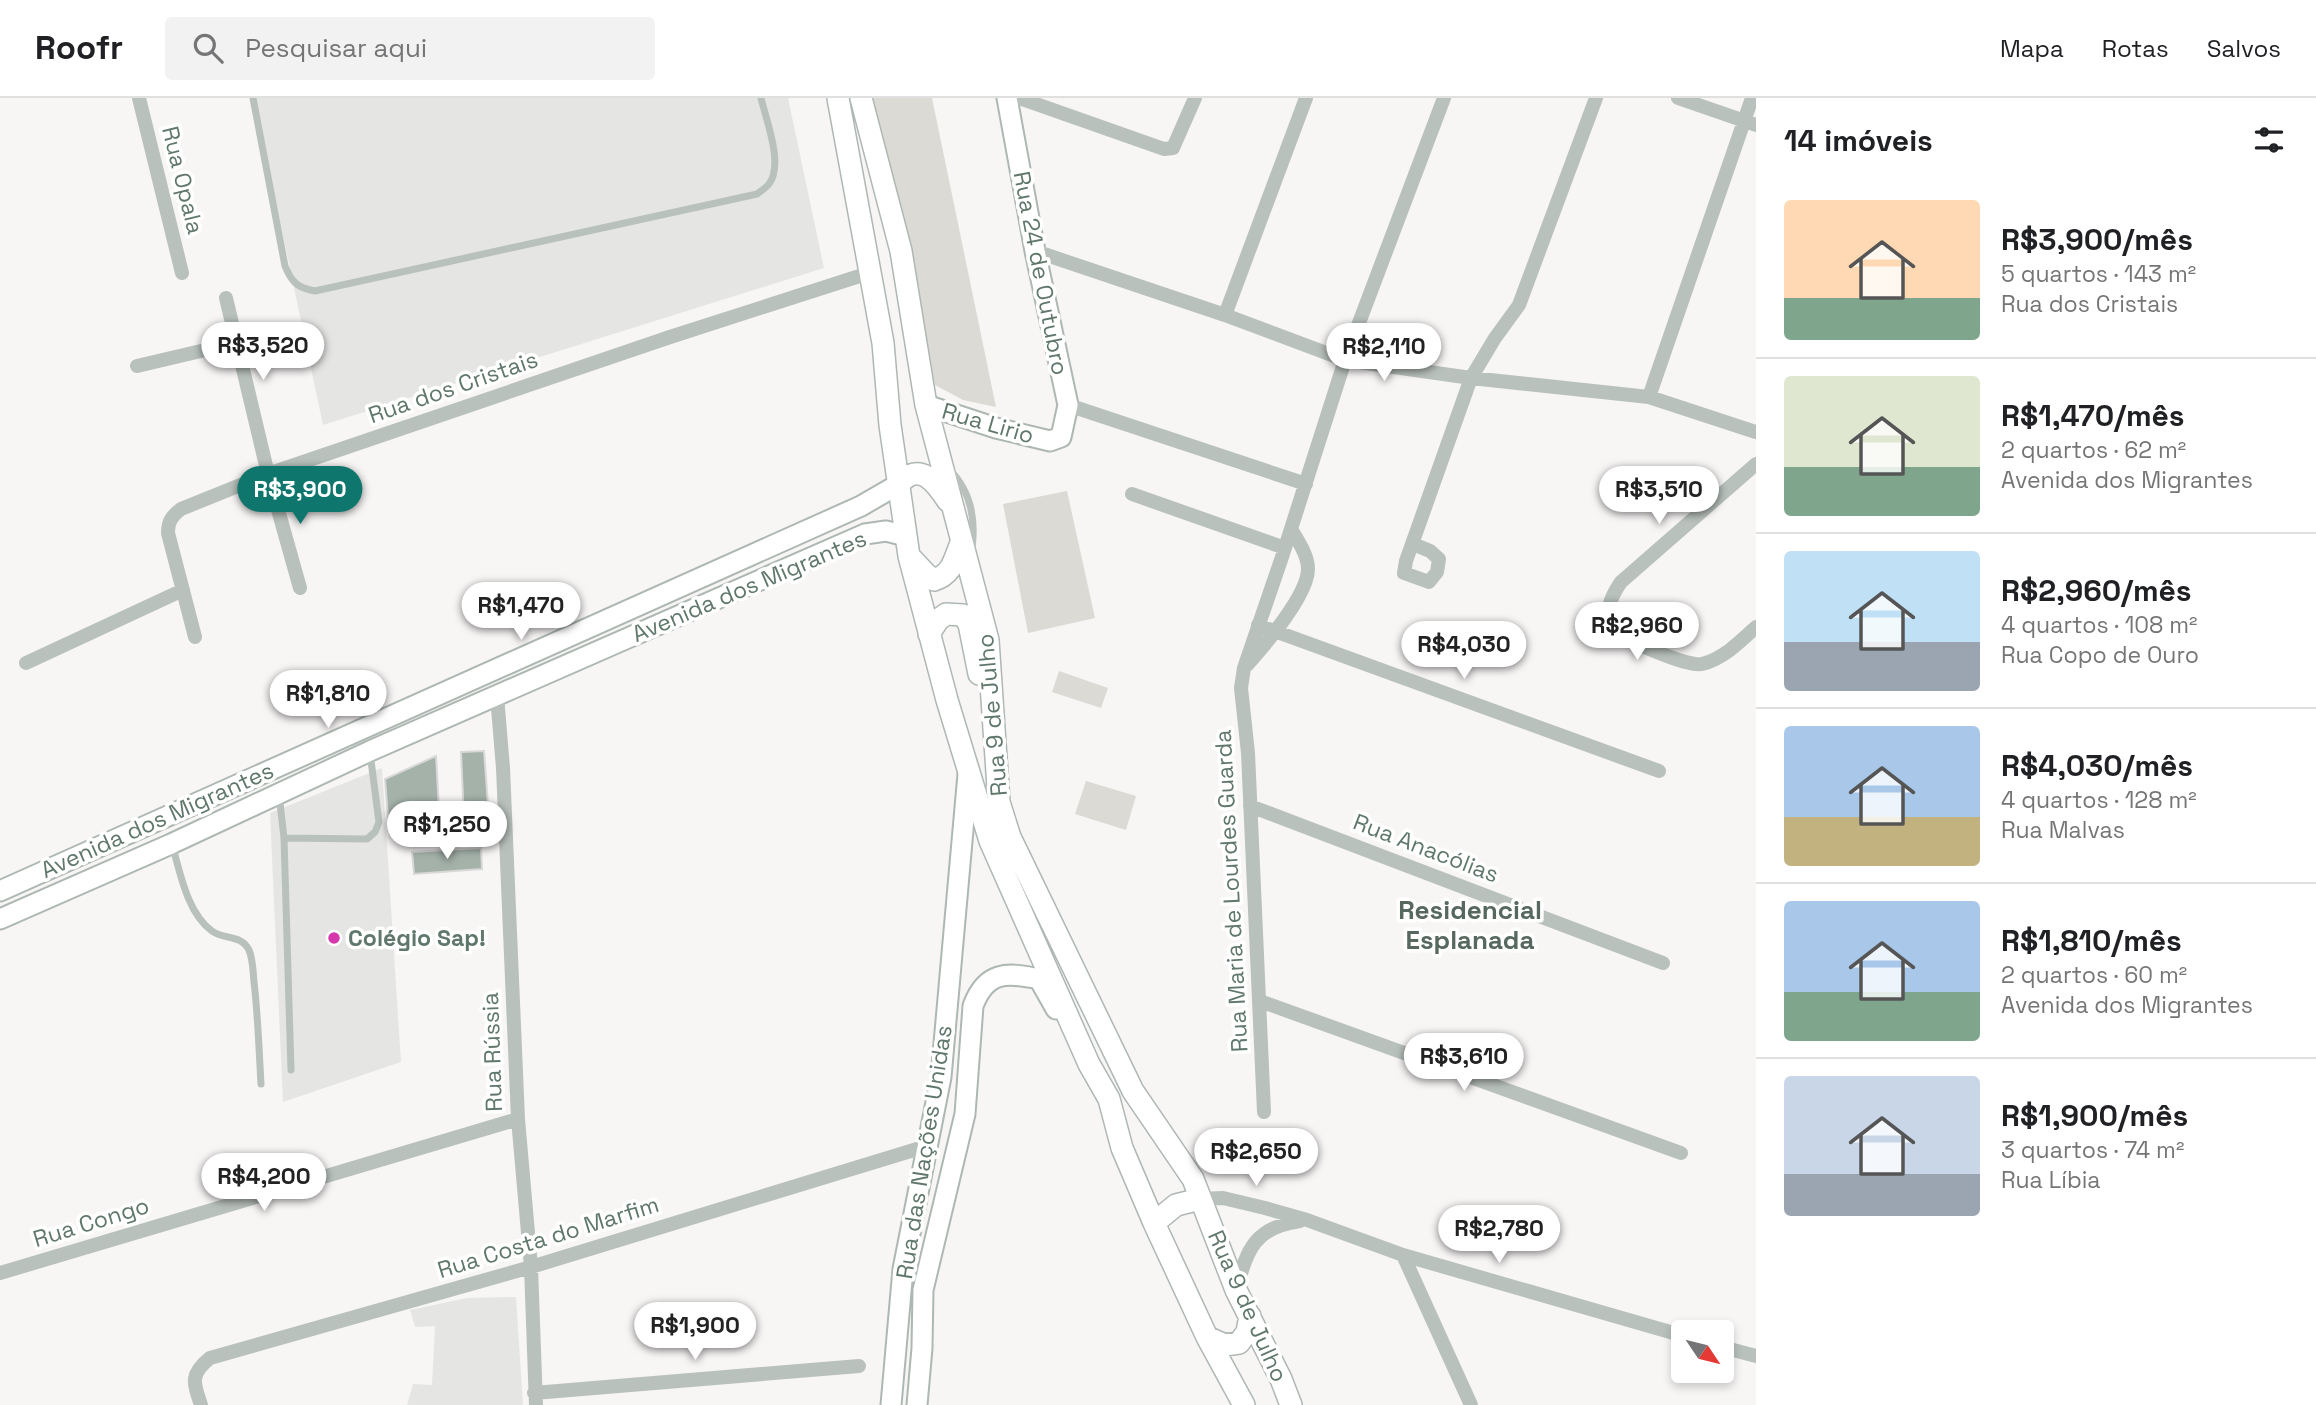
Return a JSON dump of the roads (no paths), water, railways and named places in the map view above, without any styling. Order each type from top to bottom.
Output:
[{"type":"main road","name":"Rua 9 de Julho","points":[[838,98],[872,272],[907,546],[968,773],[990,841],[1089,1064],[1109,1098],[1122,1148],[1154,1223],[1207,1337],[1244,1405]]},
{"type":"main road","name":"Rua 9 de Julho","points":[[861,98],[901,251],[926,405],[988,640],[999,802],[1010,837],[1127,1079],[1193,1179],[1236,1290],[1281,1379],[1291,1405]]},
{"type":"main road","points":[[872,272],[880,270],[893,287],[906,342],[916,354]]},
{"type":"main road","points":[[899,484],[905,477],[922,474],[933,480],[954,509]]},
{"type":"main road","points":[[907,546],[926,574],[934,580],[949,572],[961,543]]},
{"type":"main road","points":[[929,634],[938,620],[946,614],[963,615],[969,624],[980,675],[987,778],[999,802]]},
{"type":"main road","points":[[1154,1223],[1175,1205],[1200,1199]]},
{"type":"main road","points":[[1207,1337],[1225,1345],[1239,1343],[1247,1332],[1250,1316]]},
{"type":"street","name":"Rua Opala","points":[[139,98],[182,273]]},
{"type":"street","name":"Rua 24 de Outubro","points":[[1007,98],[1035,251],[1068,405],[1061,437],[1051,441]]},
{"type":"street","points":[[1019,98],[1164,149],[1172,148],[1195,98]]},
{"type":"street","points":[[1225,316],[1306,98]]},
{"type":"street","name":"Rua Maria de Lourdes Guarda","points":[[1264,1112],[1251,806],[1241,688],[1244,668],[1345,360],[1444,98]]},
{"type":"street","points":[[1413,544],[1471,378],[1519,305],[1596,98]]},
{"type":"street","points":[[1678,98],[1750,123]]},
{"type":"street","points":[[1649,397],[1750,123],[1752,98]]},
{"type":"street","points":[[1035,251],[1345,360],[1471,378],[1649,397],[1756,432]]},
{"type":"street","name":"Rua dos Cristais","points":[[195,637],[168,533],[168,524],[173,515],[181,509],[268,474],[670,337],[872,272]]},
{"type":"street","points":[[226,298],[268,474],[300,588]]},
{"type":"street","points":[[138,366],[235,343]]},
{"type":"street","name":"Rua Lirio","points":[[926,405],[996,428],[1051,441]]},
{"type":"street","points":[[1068,405],[1306,484]]},
{"type":"street","points":[[1756,464],[1621,582],[1611,596],[1608,615],[1613,630],[1623,636],[1676,661],[1700,665],[1714,660],[1756,626]]},
{"type":"street","name":"Avenida dos Migrantes","points":[[0,891],[861,506],[899,484]]},
{"type":"street","points":[[1132,494],[1285,548]]},
{"type":"street","points":[[1244,668],[1277,632],[1300,592],[1308,571],[1306,559],[1291,529]]},
{"type":"street","name":"Avenida dos Migrantes","points":[[0,919],[164,847],[370,751],[864,534],[886,531],[907,546]]},
{"type":"street","points":[[26,663],[183,590]]},
{"type":"street","name":"Avenida dos Migrantes","points":[[518,687],[508,679],[510,673],[519,665],[599,630],[613,616]]},
{"type":"street","points":[[1258,625],[1659,771]]},
{"type":"street","name":"Rua Rússia","points":[[497,696],[504,781],[518,1119],[531,1267],[535,1399]]},
{"type":"street","name":"Avenida dos Migrantes","points":[[279,792],[280,776],[286,770],[412,714],[430,698]]},
{"type":"street","name":"Rua das Nações Unidas","points":[[891,1405],[903,1269],[941,1077],[968,773]]},
{"type":"street","points":[[207,797],[196,812],[203,823],[210,825]]},
{"type":"street","name":"Rua Anacólias","points":[[1251,806],[1664,963]]},
{"type":"street","points":[[152,824],[166,827],[169,831],[170,836],[164,847]]},
{"type":"street","name":"Rua das Nações Unidas","points":[[917,1405],[923,1290],[965,1114],[973,1006],[978,993],[995,978],[1004,975],[1039,979],[1089,1064]]},
{"type":"street","points":[[1260,1000],[1681,1153]]},
{"type":"street","name":"Rua Congo","points":[[0,1273],[518,1119]]},
{"type":"street","name":"Rua Costa do Marfim","points":[[201,1405],[194,1384],[195,1374],[210,1358],[531,1267],[927,1146]]},
{"type":"street","points":[[1200,1199],[1223,1198],[1307,1220],[1404,1255],[1671,1332]]},
{"type":"street","points":[[1236,1290],[1246,1255],[1264,1233],[1281,1224],[1307,1220]]},
{"type":"street","points":[[1404,1255],[1471,1405]]},
{"type":"street","points":[[1734,1350],[1756,1356]]},
{"type":"street","points":[[535,1399],[859,1366]]},
{"type":"lane","points":[[253,98],[285,266],[291,280],[301,289],[315,291],[757,194],[768,186],[774,177],[776,163],[761,98]]},
{"type":"lane","points":[[942,462],[962,482],[975,523],[969,566]]},
{"type":"lane","points":[[284,838],[368,839],[375,832],[379,822],[370,751]]},
{"type":"lane","points":[[279,792],[284,838],[291,1070]]},
{"type":"lane","points":[[164,847],[195,912],[214,933],[232,936],[241,941],[250,952],[261,1084]]},
{"type":"place","name":"Colégio Sap!","points":[[334,938]]},
{"type":"district","name":"Residencial Esplanada","points":[[1470,925]]}]
